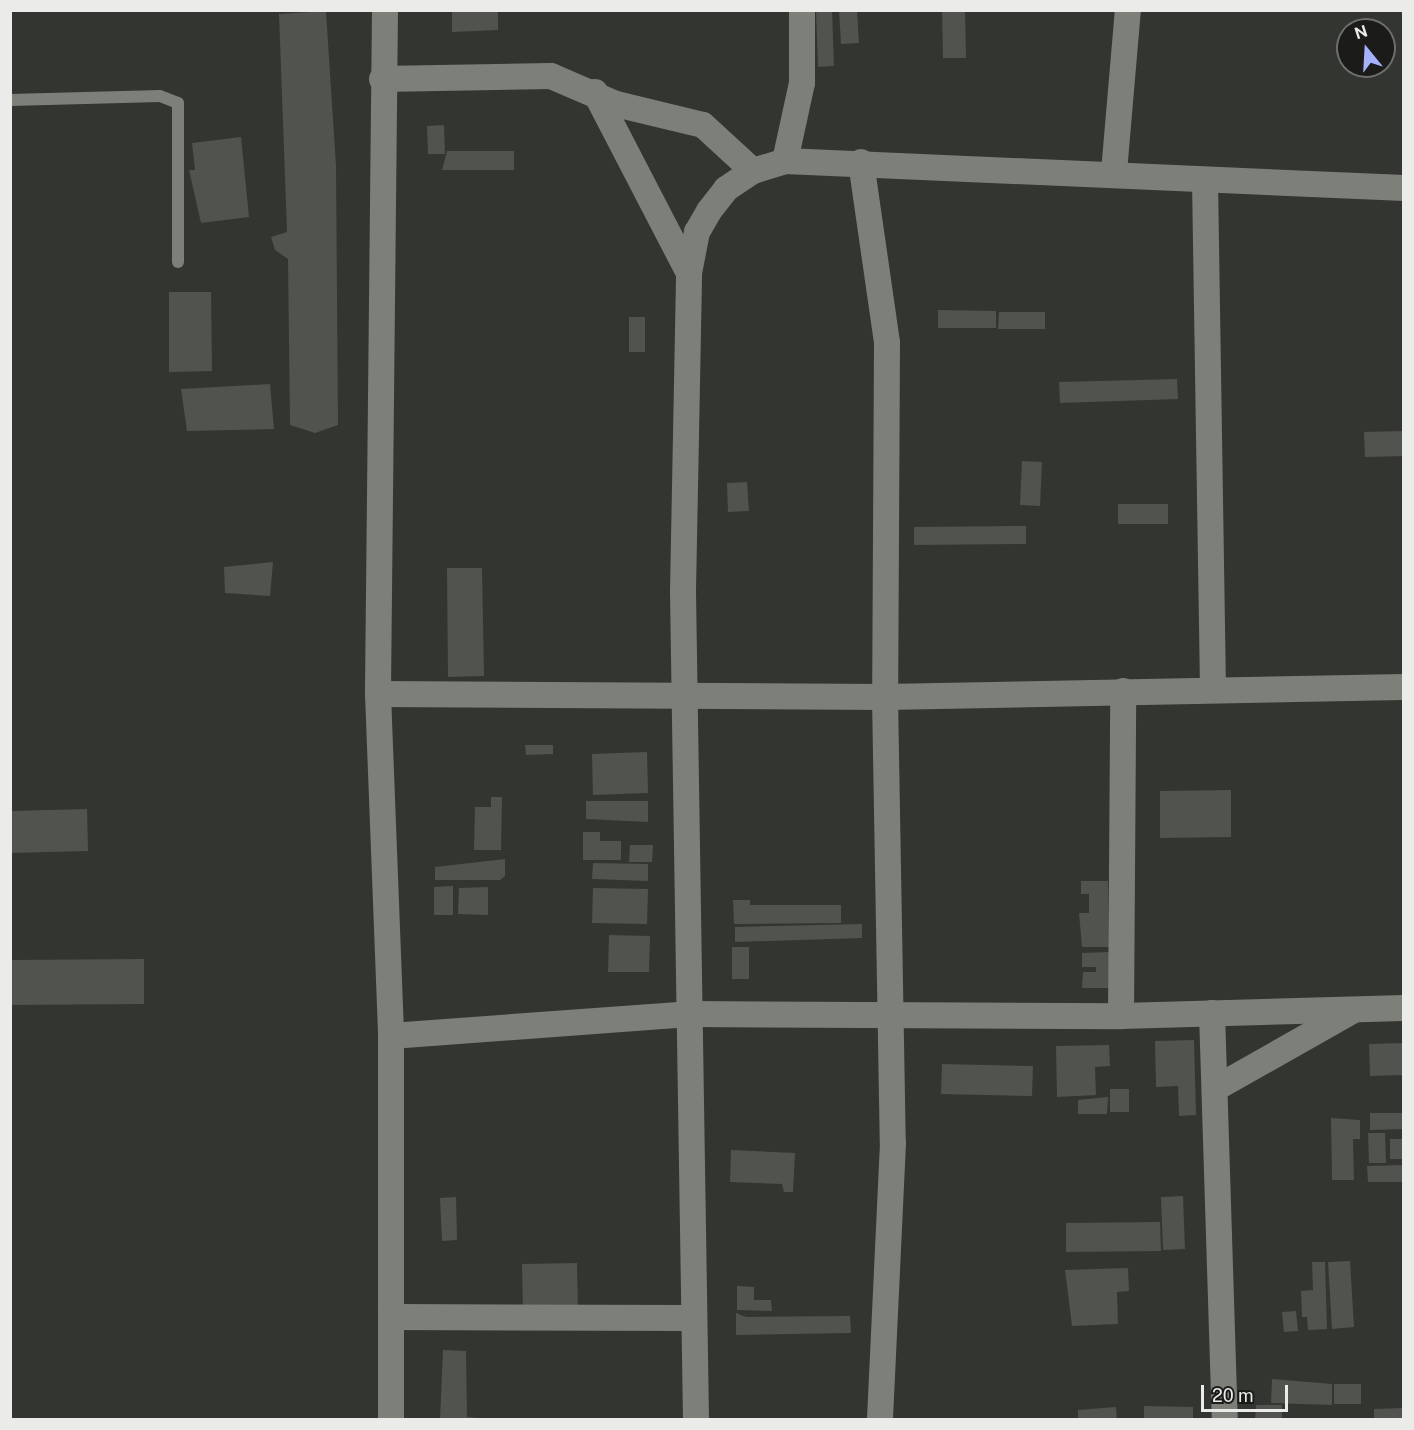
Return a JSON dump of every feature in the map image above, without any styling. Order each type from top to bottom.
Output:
[{"type":"street","points":[[385,10],[382,79],[378,693],[391,1036],[393,1317],[391,1419]]},
{"type":"street","points":[[785,161],[802,83],[802,10]]},
{"type":"street","points":[[1114,172],[1128,10]]},
{"type":"street","points":[[382,79],[517,73],[551,76],[595,92],[616,104],[703,125],[753,171]]},
{"type":"street","points":[[595,92],[689,273]]},
{"type":"street","points":[[696,1419],[684,695],[689,273],[697,232],[709,211],[726,189],[753,171],[785,161],[1114,172],[1205,180],[1404,188]]},
{"type":"street","points":[[861,162],[887,343],[885,697],[893,1143],[880,1419]]},
{"type":"street","points":[[1205,180],[1213,690]]},
{"type":"street","points":[[378,693],[885,697],[1404,687]]},
{"type":"street","points":[[1121,1016],[1123,691]]},
{"type":"street","points":[[391,1036],[689,1014],[1121,1016],[1404,1008]]},
{"type":"street","points":[[1216,1088],[1354,1009]]},
{"type":"street","points":[[1212,1013],[1225,1419]]},
{"type":"street","points":[[393,1317],[693,1318]]},
{"type":"lane","points":[[10,100],[160,96],[178,103],[178,262]]},
{"type":"building","points":[[452,10],[498,10],[498,30],[452,32]]},
{"type":"building","points":[[816,10],[832,10],[834,66],[818,67]]},
{"type":"building","points":[[839,10],[857,10],[859,43],[841,44]]},
{"type":"building","points":[[942,10],[965,10],[966,58],[943,58]]},
{"type":"building","points":[[326,11],[336,166],[338,425],[315,433],[290,425],[288,259],[275,250],[271,237],[287,232],[279,14]]},
{"type":"building","points":[[444,125],[445,154],[428,154],[427,126]]},
{"type":"building","points":[[241,137],[249,217],[201,223],[189,170],[195,170],[192,143]]},
{"type":"building","points":[[447,151],[514,151],[514,170],[442,170]]},
{"type":"building","points":[[169,292],[211,292],[212,371],[169,372]]},
{"type":"building","points":[[938,310],[996,311],[996,328],[938,328]]},
{"type":"building","points":[[999,312],[1045,312],[1045,329],[998,329]]},
{"type":"building","points":[[629,317],[645,317],[645,352],[629,352]]},
{"type":"building","points":[[1177,379],[1178,399],[1060,403],[1059,382]]},
{"type":"building","points":[[270,384],[274,429],[187,431],[181,389]]},
{"type":"building","points":[[1404,431],[1404,456],[1365,457],[1364,432]]},
{"type":"building","points":[[1022,461],[1042,462],[1040,506],[1020,505]]},
{"type":"building","points":[[747,482],[749,511],[728,512],[727,483]]},
{"type":"building","points":[[1118,504],[1168,504],[1168,524],[1118,524]]},
{"type":"building","points":[[1026,526],[1026,544],[914,545],[914,527]]},
{"type":"building","points":[[273,562],[270,596],[225,593],[224,567]]},
{"type":"building","points":[[447,568],[482,568],[484,676],[448,677]]},
{"type":"building","points":[[525,745],[553,745],[553,754],[526,755]]},
{"type":"building","points":[[647,752],[648,793],[593,795],[592,754]]},
{"type":"building","points":[[1231,790],[1231,837],[1160,838],[1160,791]]},
{"type":"building","points":[[491,797],[502,797],[501,850],[474,850],[475,807],[491,807]]},
{"type":"building","points":[[586,801],[648,801],[648,822],[586,819]]},
{"type":"building","points":[[87,809],[88,851],[10,853],[10,811]]},
{"type":"building","points":[[583,832],[600,832],[600,841],[621,841],[621,860],[583,860]]},
{"type":"building","points":[[630,845],[653,845],[652,862],[629,862]]},
{"type":"building","points":[[505,859],[505,876],[500,880],[435,880],[435,867]]},
{"type":"building","points":[[593,863],[648,864],[648,881],[592,879]]},
{"type":"building","points":[[1081,881],[1108,881],[1109,947],[1082,947],[1079,913],[1089,913],[1089,894],[1081,894]]},
{"type":"building","points":[[453,886],[453,915],[434,915],[434,887]]},
{"type":"building","points":[[488,887],[488,915],[458,914],[459,888]]},
{"type":"building","points":[[593,888],[648,889],[647,924],[592,923]]},
{"type":"building","points":[[733,900],[750,900],[750,905],[841,905],[841,923],[734,924]]},
{"type":"building","points":[[862,924],[862,938],[735,942],[735,927]]},
{"type":"building","points":[[609,935],[650,936],[649,972],[608,972]]},
{"type":"building","points":[[732,947],[749,947],[749,979],[732,979]]},
{"type":"building","points":[[1109,952],[1109,988],[1082,988],[1083,972],[1096,972],[1096,967],[1082,967],[1082,953]]},
{"type":"building","points":[[144,959],[144,1004],[10,1005],[10,960]]},
{"type":"building","points":[[1194,1040],[1196,1115],[1179,1116],[1178,1086],[1156,1087],[1155,1041]]},
{"type":"building","points":[[1404,1043],[1404,1075],[1370,1076],[1369,1044]]},
{"type":"building","points":[[1109,1045],[1110,1066],[1095,1067],[1096,1095],[1057,1097],[1056,1046]]},
{"type":"building","points":[[942,1064],[1033,1066],[1032,1096],[941,1094]]},
{"type":"building","points":[[1110,1089],[1129,1089],[1129,1112],[1110,1112]]},
{"type":"building","points":[[1108,1097],[1107,1114],[1078,1114],[1078,1100]]},
{"type":"building","points":[[1370,1113],[1404,1113],[1404,1129],[1370,1130]]},
{"type":"building","points":[[1331,1118],[1360,1120],[1360,1139],[1353,1139],[1354,1180],[1332,1180]]},
{"type":"building","points":[[1368,1133],[1385,1133],[1386,1163],[1369,1163]]},
{"type":"building","points":[[1390,1139],[1404,1139],[1404,1159],[1390,1159]]},
{"type":"building","points":[[731,1150],[795,1153],[793,1192],[784,1192],[782,1184],[730,1182]]},
{"type":"building","points":[[1404,1165],[1404,1182],[1368,1182],[1367,1166]]},
{"type":"building","points":[[1183,1196],[1185,1249],[1163,1250],[1161,1197]]},
{"type":"building","points":[[456,1197],[457,1240],[442,1241],[440,1198]]},
{"type":"building","points":[[1160,1222],[1161,1251],[1066,1252],[1066,1223]]},
{"type":"building","points":[[1350,1261],[1354,1327],[1332,1329],[1328,1262]]},
{"type":"building","points":[[1312,1262],[1325,1262],[1327,1329],[1308,1330],[1307,1317],[1302,1317],[1301,1291],[1313,1290]]},
{"type":"building","points":[[577,1263],[578,1309],[523,1313],[522,1264]]},
{"type":"building","points":[[1128,1268],[1129,1291],[1117,1292],[1118,1324],[1072,1326],[1065,1270]]},
{"type":"building","points":[[737,1286],[754,1287],[754,1300],[771,1300],[772,1311],[737,1310]]},
{"type":"building","points":[[1296,1311],[1298,1331],[1284,1332],[1282,1312]]},
{"type":"building","points":[[736,1313],[746,1317],[850,1316],[851,1333],[736,1335]]},
{"type":"building","points":[[443,1350],[466,1351],[467,1417],[502,1420],[440,1420]]},
{"type":"building","points":[[1272,1379],[1332,1384],[1332,1405],[1271,1403]]},
{"type":"building","points":[[1334,1384],[1361,1384],[1361,1404],[1334,1404]]},
{"type":"building","points":[[1256,1405],[1282,1405],[1282,1419],[1255,1420]]},
{"type":"building","points":[[1144,1406],[1193,1407],[1193,1420],[1144,1420]]},
{"type":"building","points":[[1116,1407],[1117,1420],[1078,1420],[1078,1410]]},
{"type":"building","points":[[1404,1408],[1404,1420],[1374,1420],[1374,1409]]}]
